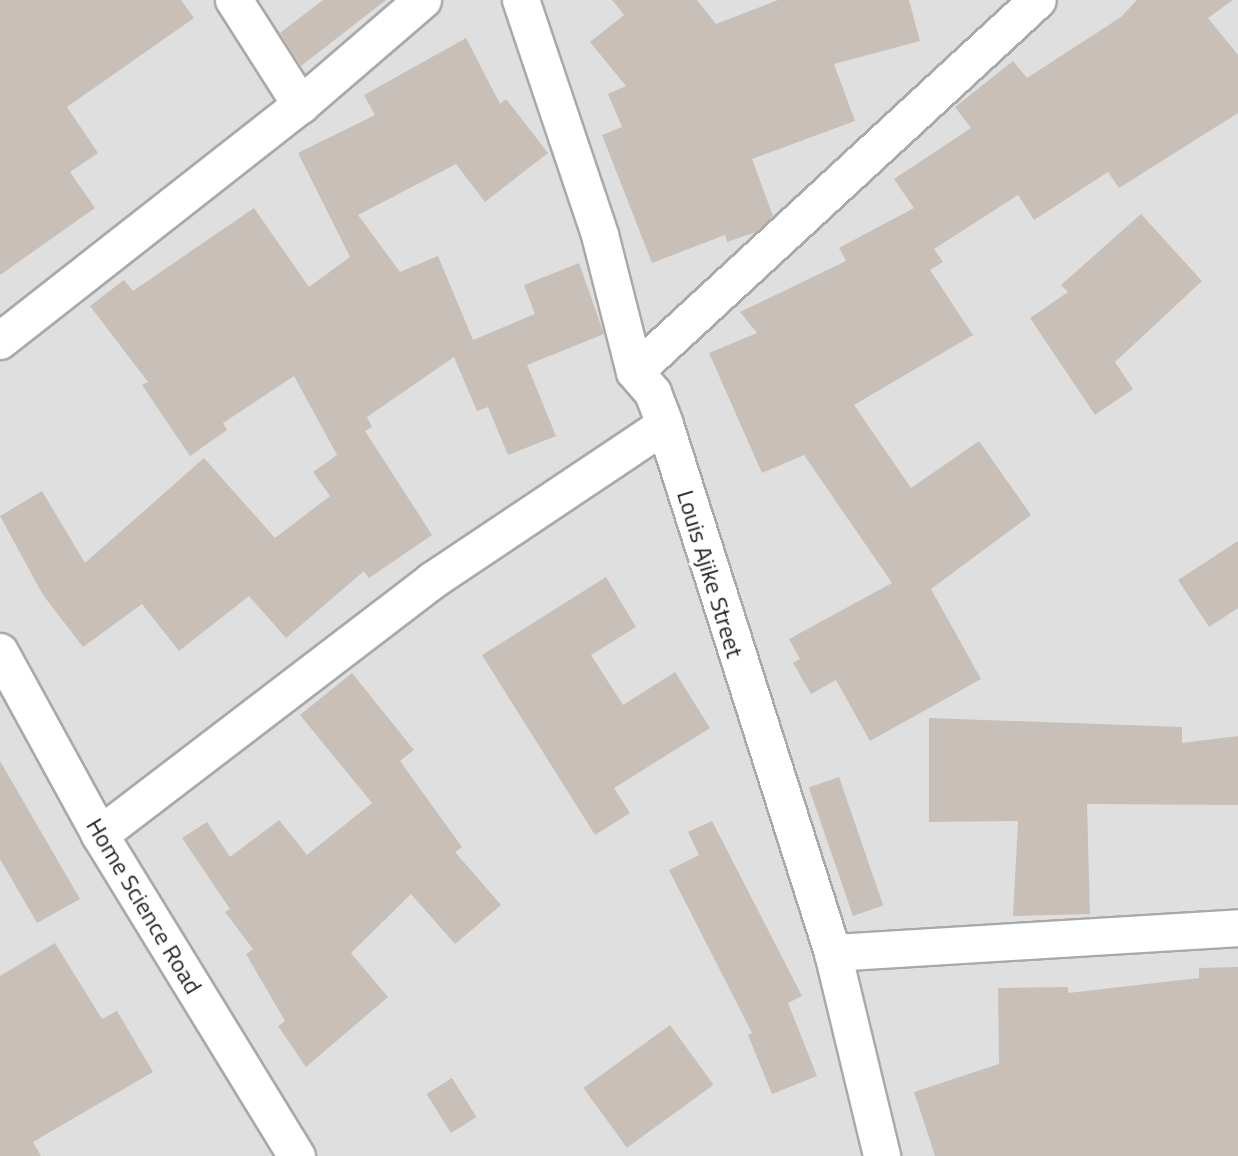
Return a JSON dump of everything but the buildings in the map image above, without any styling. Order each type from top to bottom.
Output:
[{"type":"street","points":[[234,0],[301,105]]},
{"type":"street","points":[[0,341],[301,105],[423,0]]},
{"type":"street","name":"Louis Ajike Street","points":[[521,0],[600,235],[635,372],[653,393],[665,425],[833,953],[882,1156]]},
{"type":"street","points":[[635,372],[1038,0]]},
{"type":"street","points":[[100,835],[432,581],[665,425]]},
{"type":"street","name":"Home Science Road","points":[[3,669],[100,835],[297,1156]]},
{"type":"street","points":[[833,953],[1238,928]]},
{"type":"shaded area","points":[[0,0],[1238,0],[1238,1156],[0,1156]]}]
